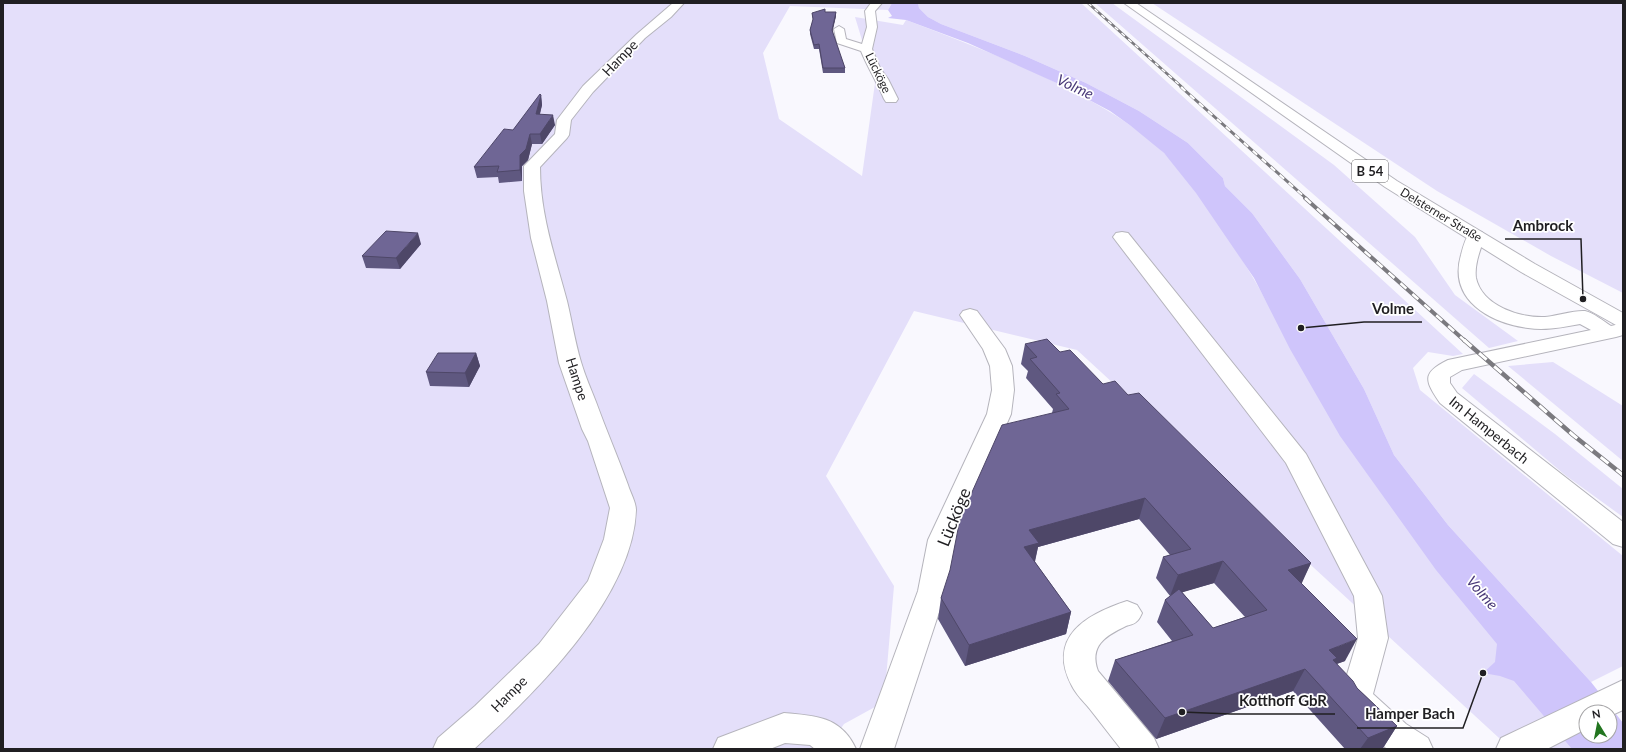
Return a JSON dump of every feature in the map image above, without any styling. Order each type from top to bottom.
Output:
[{"type":"main road","name":"Hampe","points":[[450,749],[488,716],[550,653],[600,586],[618,539],[623,508],[600,441],[594,429],[570,363],[557,301],[540,238],[532,191],[532,166],[562,135],[564,120],[588,89],[641,36],[679,3]]},
{"type":"main road","name":"Lücköge","points":[[877,3],[870,12],[872,27],[866,49],[874,68],[882,79],[891,99]]},
{"type":"main road","name":"Delsterner Straße","points":[[1129,3],[1391,184],[1476,236],[1618,327]]},
{"type":"main road","points":[[839,29],[841,41],[866,49]]},
{"type":"main road","points":[[1476,236],[1470,250],[1467,278],[1474,295],[1492,310],[1507,317],[1538,323],[1554,323],[1583,317],[1618,327]]},
{"type":"main road","points":[[1122,237],[1298,460],[1368,596],[1373,638],[1356,698],[1394,735],[1416,749]]},
{"type":"main road","name":"Lücköge","points":[[877,749],[932,591],[942,540],[999,414],[1003,390],[1002,366],[994,349],[970,315]]},
{"type":"main road","name":"Im Hamperbach","points":[[1618,327],[1542,348],[1456,364],[1445,370],[1439,376],[1439,383],[1448,398],[1623,537]]},
{"type":"main road","points":[[1127,613],[1101,623],[1089,634],[1081,650],[1080,664],[1084,678],[1142,749]]},
{"type":"main road","points":[[1603,704],[1623,694]]},
{"type":"main road","points":[[1522,744],[1578,716]]},
{"type":"main road","points":[[730,749],[784,728],[818,731],[839,749]]},
{"type":"shaded area","points":[[3,3],[892,3],[888,10],[790,6],[763,53],[779,119],[862,176],[875,83],[855,17],[903,25],[906,20],[974,46],[1041,75],[1084,97],[1115,115],[1145,136],[1170,159],[1194,189],[1240,256],[1266,301],[1578,732],[1578,744],[1586,744],[1590,749],[1511,749],[1077,350],[914,311],[826,476],[894,586],[884,702],[844,724],[828,747],[806,749],[3,749]]},
{"type":"shaded area","points":[[918,3],[1081,3],[1463,354],[1453,356],[1428,352],[1413,368],[1420,390],[1623,556],[1623,666],[1591,682],[1448,525],[1394,455],[1364,389],[1300,279],[1252,213],[1225,186],[1223,178],[1188,143],[1139,111],[1086,83],[1025,56],[941,24],[928,17],[919,8]]},
{"type":"shaded area","points":[[1095,3],[1112,3],[1334,165],[1415,237],[1455,295],[1518,341],[1489,348]]},
{"type":"shaded area","points":[[1152,3],[1623,3],[1623,293],[1551,256],[1437,191]]},
{"type":"shaded area","points":[[1553,362],[1623,406],[1623,461],[1508,366]]},
{"type":"shaded area","points":[[1474,374],[1555,434],[1623,489],[1623,517],[1565,475],[1462,388]]},
{"type":"water","points":[[892,3],[918,3],[919,8],[928,17],[941,24],[1025,56],[1086,83],[1139,111],[1188,143],[1223,178],[1225,186],[1252,213],[1300,279],[1364,389],[1394,455],[1448,525],[1591,682],[1608,704],[1578,704],[1578,744],[1618,744],[1618,717],[1623,723],[1623,749],[1572,749],[1514,681],[1500,676],[1483,673],[1495,662],[1497,644],[1436,570],[1340,436],[1290,349],[1254,278],[1196,193],[1164,153],[1110,111],[1061,85],[968,43],[906,20],[888,18],[892,16],[888,10]]},
{"type":"building","points":[[825,9],[825,12],[836,12],[832,30],[845,68],[823,68],[819,44],[814,45],[810,30],[813,19],[812,13]]},
{"type":"building","points":[[540,94],[536,114],[553,115],[540,134],[530,134],[526,149],[520,155],[520,170],[497,172],[499,166],[474,167],[504,129],[513,130]]},
{"type":"building","points":[[386,231],[418,233],[396,258],[362,256]]},
{"type":"building","points":[[1047,339],[1060,352],[1070,350],[1103,384],[1115,381],[1128,395],[1139,393],[1311,563],[1288,570],[1357,639],[1329,650],[1337,658],[1333,660],[1353,681],[1357,688],[1397,726],[1368,738],[1305,669],[1165,718],[1115,660],[1193,635],[1165,600],[1179,589],[1213,628],[1267,610],[1223,561],[1178,575],[1163,557],[1191,549],[1145,498],[1029,530],[1039,543],[1024,547],[1071,612],[969,645],[941,598],[950,570],[960,519],[1002,425],[1069,409],[1056,394],[1060,393],[1030,359],[1037,357],[1025,344]]},
{"type":"building","points":[[438,353],[476,353],[465,373],[426,372]]},
{"type":"railway","points":[[1088,3],[1183,88]]},
{"type":"railway","points":[[1181,87],[1307,199]]},
{"type":"railway","points":[[1305,198],[1465,341]]},
{"type":"railway","points":[[1464,340],[1573,435],[1623,475]]},
{"type":"place","name":"Ambrock","points":[[1583,299]]},
{"type":"place","name":"Volme","points":[[1301,328]]},
{"type":"place","name":"Hamper Bach","points":[[1483,673]]},
{"type":"place","name":"Kotthoff GbR","points":[[1182,712]]}]
